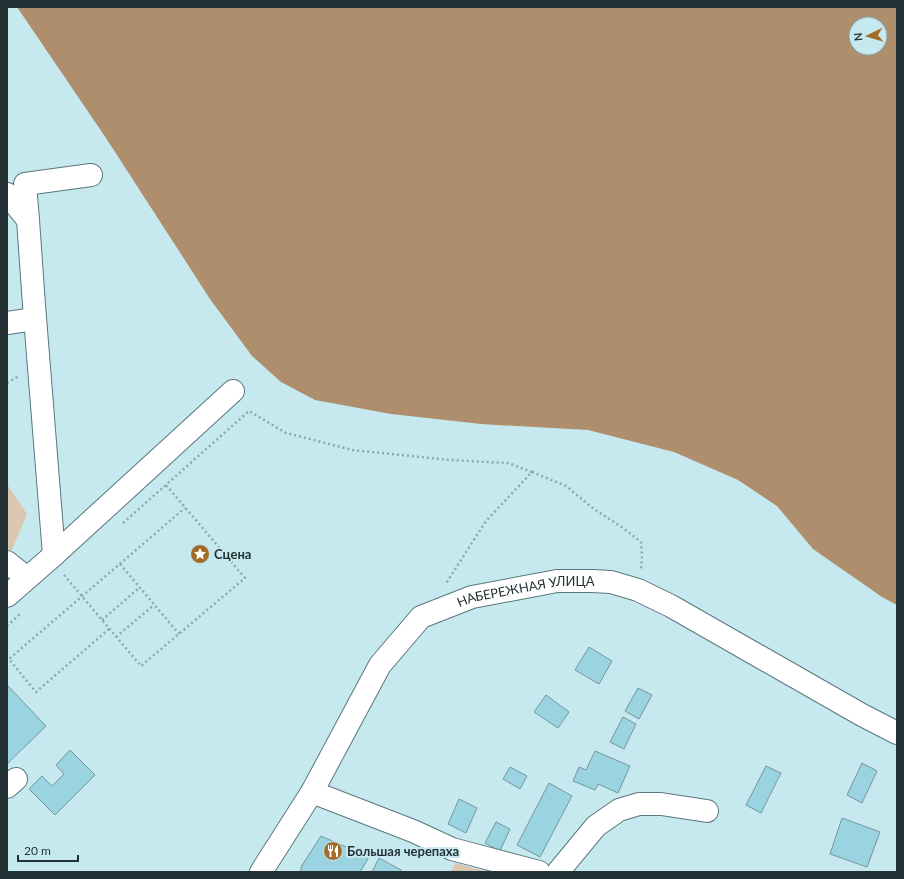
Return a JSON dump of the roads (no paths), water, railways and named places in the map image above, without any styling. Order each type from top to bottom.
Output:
[{"type":"street","points":[[54,555],[24,184],[91,175]]},
{"type":"street","points":[[7,194],[28,220]]},
{"type":"street","points":[[7,323],[35,319]]},
{"type":"street","points":[[7,596],[54,555],[232,391]]},
{"type":"street","points":[[7,562],[28,578]]},
{"type":"street","name":"НАБЕРЕЖНАЯ УЛИЦА","points":[[261,872],[312,792],[380,665],[421,617],[472,598],[557,581],[611,582],[638,590],[671,606],[862,715],[897,733]]},
{"type":"street","points":[[312,792],[413,831],[452,849],[539,872]]},
{"type":"street","points":[[558,872],[596,826],[619,810],[639,804],[661,804],[707,811]]},
{"type":"place","name":"Сцена","points":[[200,554]]},
{"type":"place","name":"Большая черепаха","points":[[333,851]]}]
